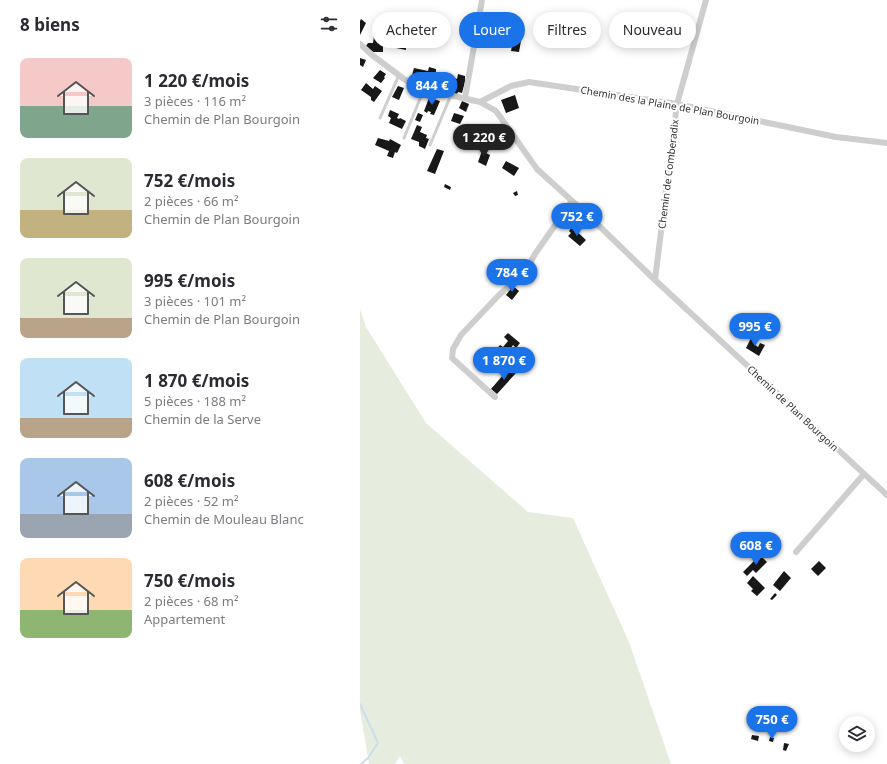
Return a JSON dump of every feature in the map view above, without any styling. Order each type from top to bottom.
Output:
[{"type":"street","points":[[465,98],[482,0]]},
{"type":"street","name":"Chemin de Comberadix","points":[[655,280],[677,104],[704,2]]},
{"type":"street","name":"Chemin de Plan Bourgoin","points":[[360,44],[372,56],[414,85],[424,89],[480,102],[496,111],[537,169],[887,495]]},
{"type":"street","name":"Chemin des la Plaine de Plan Bourgoin","points":[[480,102],[511,86],[529,82],[677,104],[836,137],[887,143]]},
{"type":"street","points":[[495,397],[452,358],[453,349],[461,336],[499,295],[525,272],[535,254],[572,201]]},
{"type":"street","points":[[796,552],[864,474]]},
{"type":"lane","points":[[380,118],[399,75]]},
{"type":"lane","points":[[404,138],[424,89]]},
{"type":"lane","points":[[430,145],[451,95]]},
{"type":"shaded area","points":[[360,309],[366,327],[426,423],[528,512],[573,518],[629,642],[671,764],[404,764],[400,756],[395,764],[369,764],[360,710]]},
{"type":"building","points":[[361,19],[366,23],[360,35],[360,21]]},
{"type":"building","points":[[368,43],[372,43],[372,48],[383,48],[383,52],[373,52],[366,46]]},
{"type":"building","points":[[512,48],[520,48],[519,52],[511,51]]},
{"type":"building","points":[[360,58],[366,60],[363,67],[360,65]]},
{"type":"building","points":[[429,67],[436,69],[436,78],[440,79],[438,89],[423,85],[425,78],[412,75],[414,68],[428,71]]},
{"type":"building","points":[[380,70],[386,74],[381,83],[373,78]]},
{"type":"building","points":[[458,74],[465,76],[465,82],[462,93],[458,92],[457,94],[454,94],[456,83],[453,83],[454,78],[457,79]]},
{"type":"building","points":[[366,83],[373,89],[375,86],[382,91],[374,102],[371,100],[371,97],[361,90]]},
{"type":"building","points":[[398,86],[404,88],[399,100],[392,97]]},
{"type":"building","points":[[515,95],[519,108],[506,113],[501,100]]},
{"type":"building","points":[[429,98],[440,101],[434,115],[430,114],[431,112],[428,111],[427,113],[424,111]]},
{"type":"building","points":[[462,101],[469,104],[466,112],[459,108]]},
{"type":"building","points":[[390,110],[399,114],[397,118],[406,121],[402,129],[389,123],[391,118],[388,116]]},
{"type":"building","points":[[418,113],[423,115],[420,122],[415,120]]},
{"type":"building","points":[[454,113],[464,116],[460,124],[451,121]]},
{"type":"building","points":[[417,125],[422,127],[420,132],[427,135],[426,138],[429,139],[425,149],[419,146],[419,142],[411,139]]},
{"type":"building","points":[[465,130],[476,135],[471,146],[460,141]]},
{"type":"building","points":[[378,138],[389,141],[390,139],[401,145],[397,153],[395,152],[393,158],[387,156],[389,151],[375,145]]},
{"type":"building","points":[[437,149],[444,151],[435,174],[427,171]]},
{"type":"building","points":[[482,151],[490,155],[486,166],[478,162]]},
{"type":"building","points":[[506,161],[519,168],[514,176],[502,168]]},
{"type":"building","points":[[445,184],[451,187],[450,190],[444,187]]},
{"type":"building","points":[[517,191],[518,195],[515,196],[513,193]]},
{"type":"building","points":[[572,227],[586,240],[580,246],[568,236],[571,233],[569,231]]},
{"type":"building","points":[[513,286],[519,291],[512,300],[506,295]]},
{"type":"building","points":[[508,333],[520,343],[516,348],[513,345],[508,352],[516,359],[511,364],[503,357],[501,360],[493,353],[500,345],[503,347],[508,341],[504,337]]},
{"type":"building","points":[[751,338],[756,341],[754,344],[758,347],[760,343],[765,345],[759,356],[746,348]]},
{"type":"building","points":[[510,367],[516,373],[497,394],[491,389]]},
{"type":"building","points":[[760,555],[767,562],[756,573],[753,570],[747,576],[743,572]]},
{"type":"building","points":[[819,561],[826,568],[818,576],[811,569]]},
{"type":"building","points":[[784,571],[791,578],[780,591],[773,585]]},
{"type":"building","points":[[753,576],[765,588],[757,596],[751,591],[753,589],[747,583]]},
{"type":"building","points":[[775,593],[777,595],[772,600],[770,599]]},
{"type":"building","points":[[752,735],[759,736],[758,741],[751,739]]},
{"type":"building","points":[[770,737],[774,738],[773,742],[769,741]]},
{"type":"building","points":[[784,743],[789,744],[786,751],[783,750]]},
{"type":"waterway","points":[[360,704],[378,743],[368,758],[361,764]]}]
